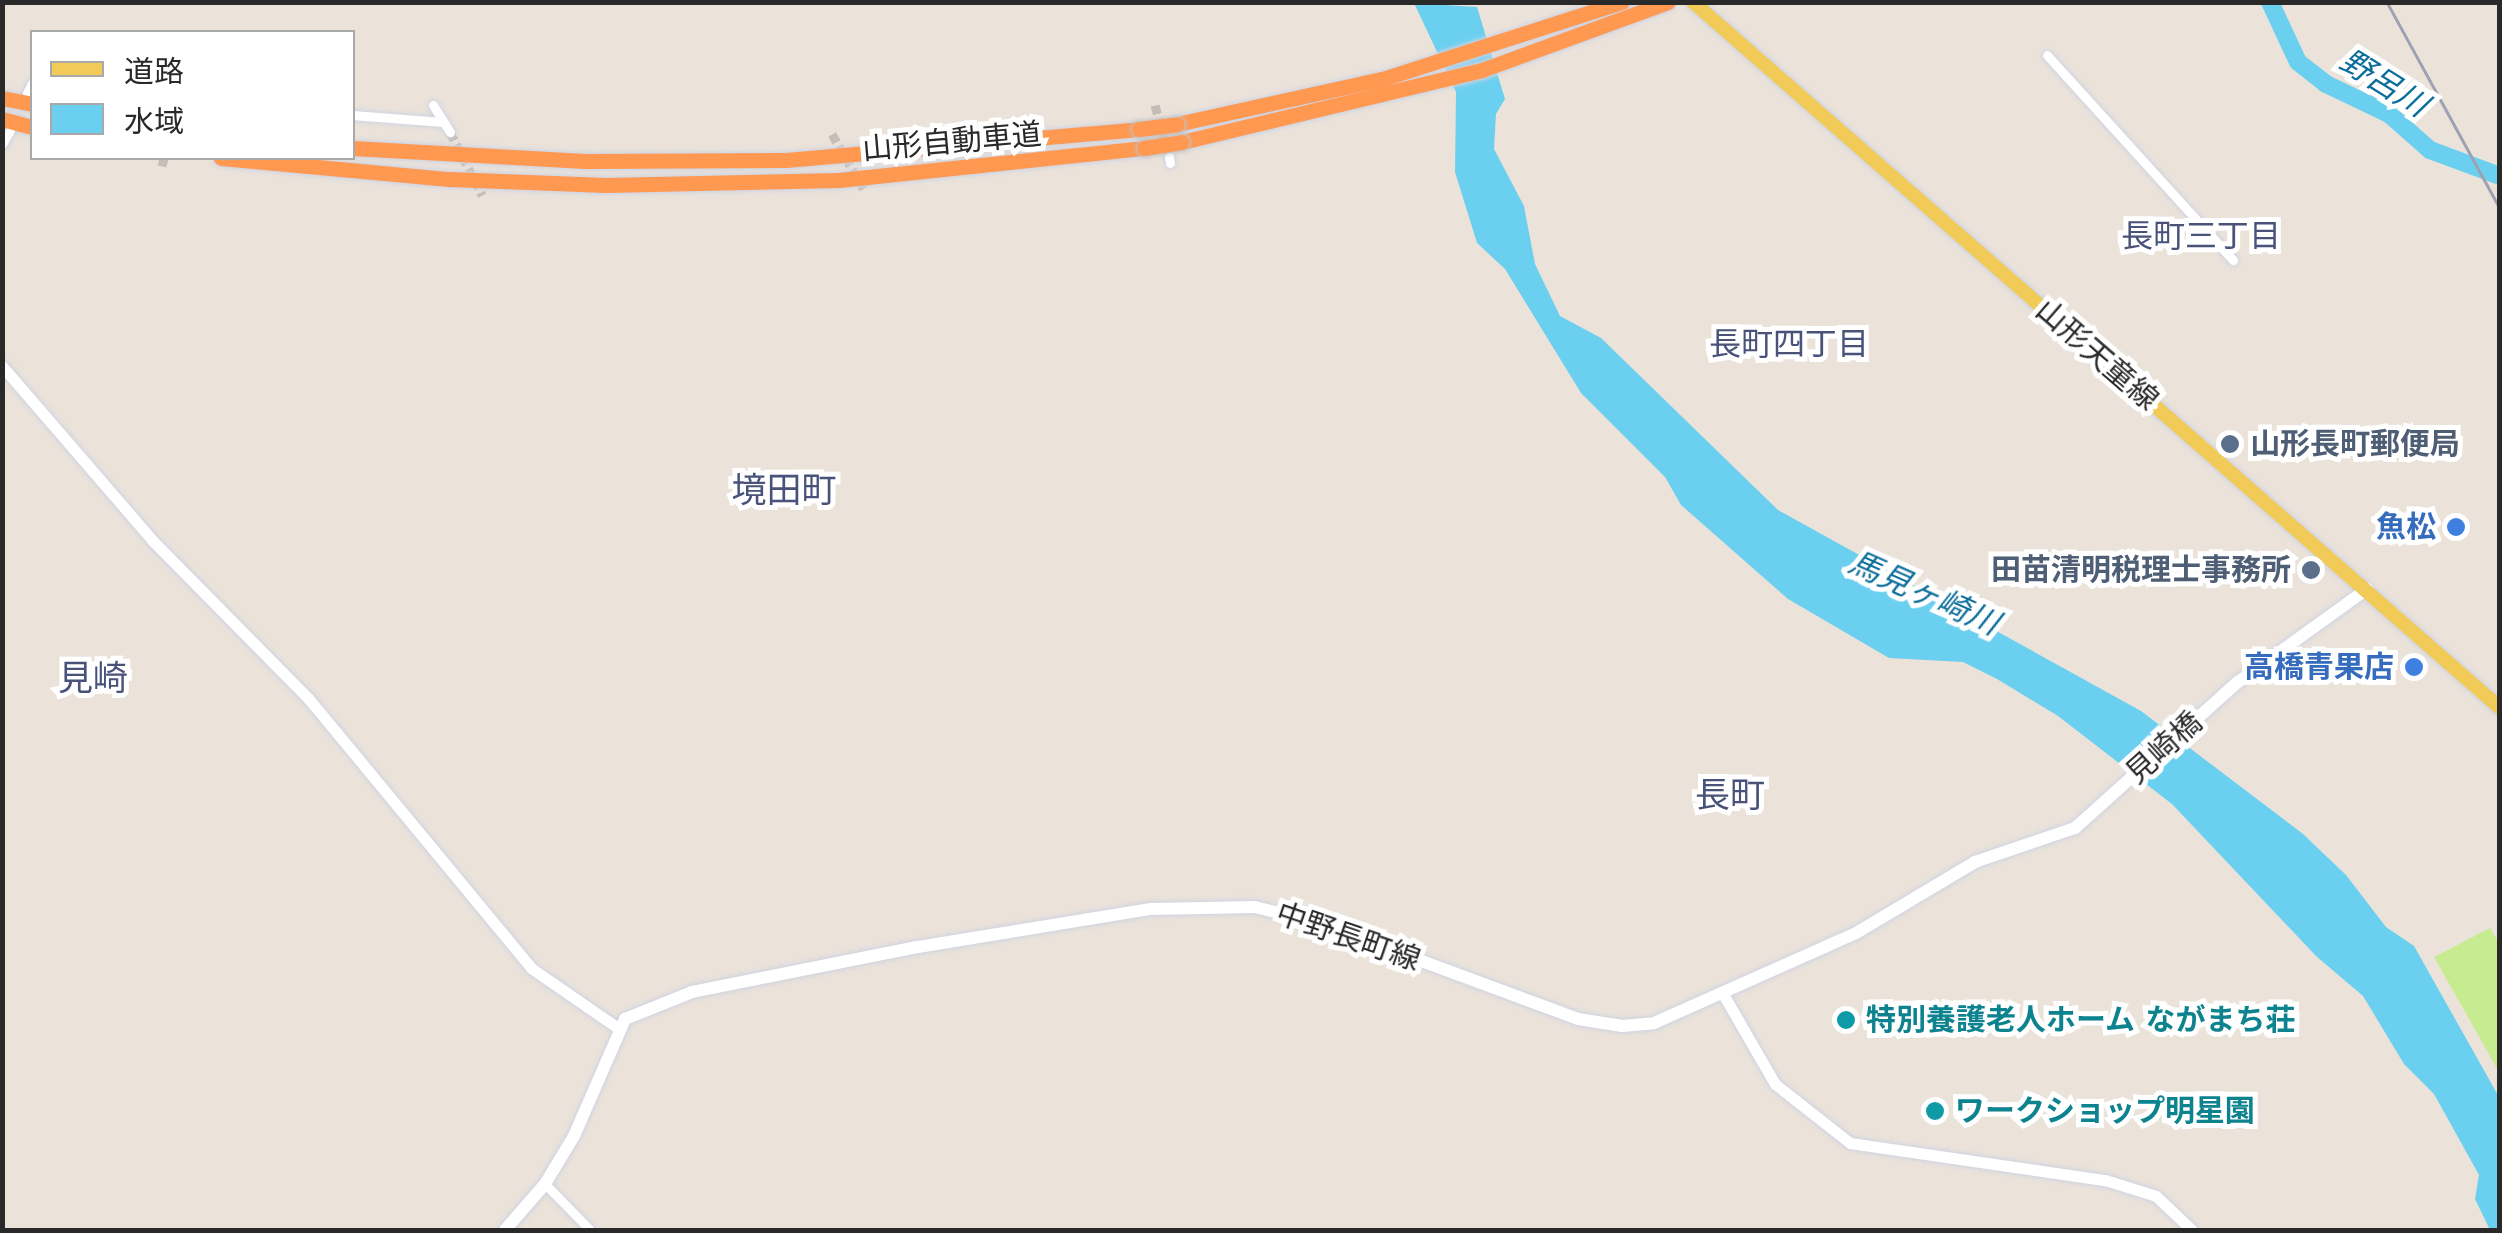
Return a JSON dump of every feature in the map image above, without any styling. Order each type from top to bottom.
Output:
[{"type":"highway","name":"山形自動車道","points":[[355,148],[584,161],[786,160],[1177,124],[1294,100],[1622,2]]},
{"type":"highway","name":"山形自動車道","points":[[243,160],[449,179],[606,184],[839,180],[1144,148],[1301,118],[1587,35],[1661,6]]},
{"type":"highway","points":[[2,98],[30,99]]},
{"type":"main road","name":"山形天童線","points":[[1693,2],[2500,708]]},
{"type":"main road","name":"見崎橋","points":[[2090,815],[2238,682],[2366,589]]},
{"type":"main road","name":"中野長町線","points":[[618,1028],[652,1005],[736,982],[1101,916],[1215,905],[1320,923],[1606,1024],[1654,1022],[1856,934],[1975,862],[2074,828],[2090,815]]},
{"type":"main road","points":[[505,1230],[545,1184],[574,1136],[618,1028]]},
{"type":"street","points":[[2047,56],[2233,260]]},
{"type":"street","points":[[433,105],[450,132]]},
{"type":"street","points":[[355,115],[443,122]]},
{"type":"street","points":[[2,144],[6,125]]},
{"type":"street","points":[[2,366],[139,525],[308,698],[531,968],[618,1028]]},
{"type":"street","points":[[1723,994],[1775,1084],[1850,1144],[2088,1176],[2156,1196],[2192,1230]]},
{"type":"street","points":[[545,1184],[590,1230]]},
{"type":"green space","points":[[2490,928],[2499,943],[2499,1072],[2434,957]]},
{"type":"water","name":"馬見ヶ崎川","points":[[1414,3],[1477,7],[1505,99],[1496,114],[1494,149],[1524,206],[1535,264],[1560,316],[1601,338],[1778,510],[2141,711],[2303,834],[2346,875],[2386,927],[2414,946],[2499,1097],[2499,1230],[2490,1230],[2475,1199],[2479,1175],[2434,1094],[2404,1064],[2363,996],[2316,956],[2172,804],[2058,716],[1997,679],[1963,662],[1889,658],[1788,599],[1681,505],[1665,477],[1581,393],[1505,269],[1477,243],[1455,172],[1456,92]]},
{"type":"waterway","name":"野呂川","points":[[2270,2],[2298,62],[2326,84],[2389,114],[2430,150],[2500,176]]},
{"type":"tunnel","points":[[1155,105],[1169,157]]},
{"type":"tunnel","points":[[450,132],[482,195]]},
{"type":"tunnel","points":[[832,134],[865,191]]},
{"type":"tunnel","points":[[162,166],[164,160]]},
{"type":"railway","points":[[2387,2],[2500,208]]},
{"type":"place","name":"山形長町郵便局","points":[[2230,444]]},
{"type":"place","name":"魚松","points":[[2456,527]]},
{"type":"place","name":"田苗清明税理士事務所","points":[[2311,570]]},
{"type":"place","name":"高橋青果店","points":[[2414,667]]},
{"type":"place","name":"特別養護老人ホーム ながまち荘","points":[[1846,1020]]},
{"type":"place","name":"ワークショップ明星園","points":[[1935,1111]]},
{"type":"district","name":"長町三丁目","points":[[2201,236]]},
{"type":"district","name":"長町四丁目","points":[[1789,344]]},
{"type":"district","name":"境田町","points":[[784,490]]},
{"type":"district","name":"見崎","points":[[93,678]]},
{"type":"district","name":"長町","points":[[1730,795]]}]
